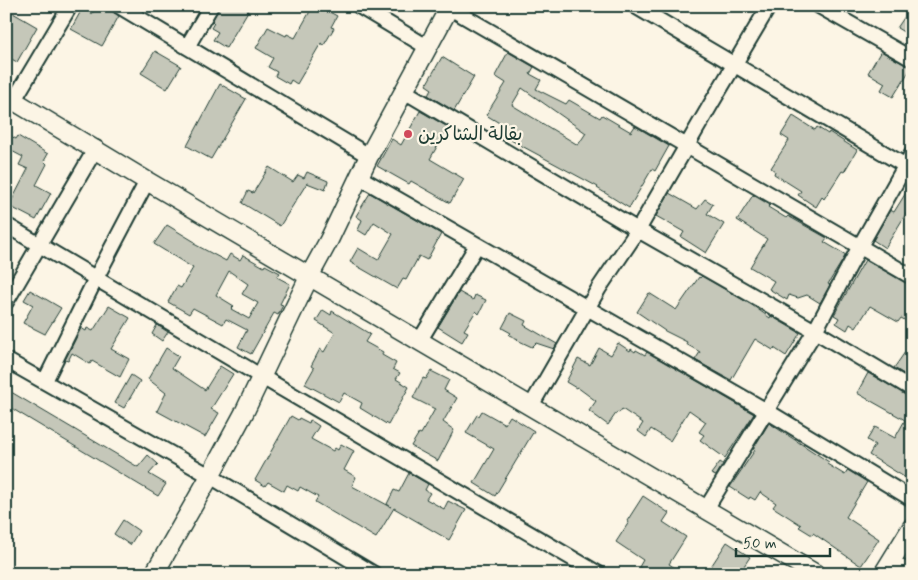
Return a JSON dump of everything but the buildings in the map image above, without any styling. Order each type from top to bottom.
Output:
[{"type":"street","points":[[70,6],[10,98],[816,574]]},
{"type":"street","points":[[119,6],[368,156]]},
{"type":"street","points":[[187,47],[211,6]]},
{"type":"street","points":[[359,6],[427,47]]},
{"type":"street","points":[[635,6],[909,163],[860,246],[815,331],[706,509]]},
{"type":"street","points":[[531,406],[588,307],[638,230],[769,6]]},
{"type":"street","points":[[818,6],[912,59]]},
{"type":"street","points":[[154,574],[210,476],[262,377],[368,156],[450,7],[912,277]]},
{"type":"street","points":[[404,91],[912,389]]},
{"type":"street","points":[[6,302],[96,148]]},
{"type":"street","points":[[359,177],[765,410],[912,499]]},
{"type":"street","points":[[45,381],[96,278],[148,180]]},
{"type":"street","points":[[6,225],[599,574]]},
{"type":"street","points":[[420,340],[477,245]]},
{"type":"street","points":[[6,360],[210,476],[374,574]]},
{"type":"street","points":[[912,527],[887,568],[912,572]]},
{"type":"place","name":"بقالة الشاكرين","points":[[408,134]]}]
